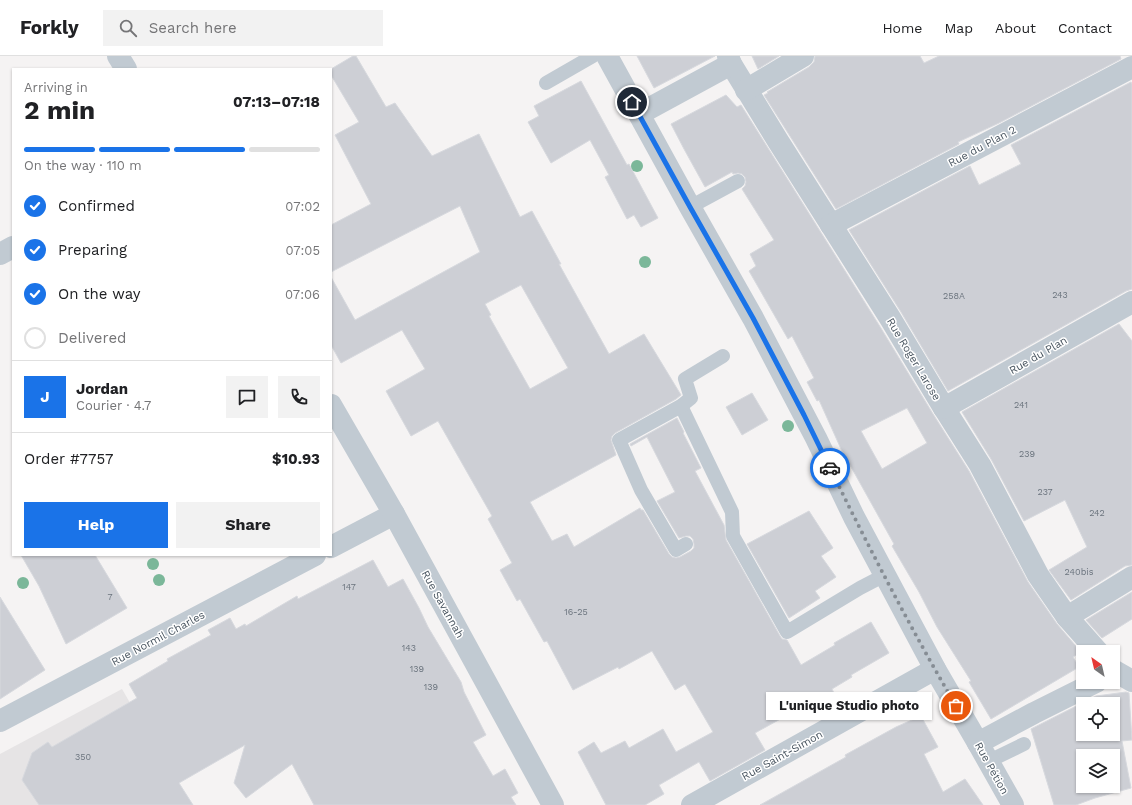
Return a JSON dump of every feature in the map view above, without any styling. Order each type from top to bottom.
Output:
[{"type":"street","name":"Rue Pétion","points":[[607,56],[753,318],[816,438],[854,517],[934,669],[984,752],[1013,805]]},
{"type":"street","points":[[746,90],[803,56]]},
{"type":"street","points":[[639,114],[729,60]]},
{"type":"street","name":"Rue Roger Larose","points":[[729,60],[746,90],[882,305],[980,465],[1038,575],[1067,617],[1092,645]]},
{"type":"street","name":"Rue du Plan 2","points":[[831,225],[1132,67]]},
{"type":"street","points":[[0,254],[12,248]]},
{"type":"street","name":"Rue du Plan","points":[[944,408],[1132,302]]},
{"type":"street","name":"Rue Savannah","points":[[332,407],[394,514],[553,805]]},
{"type":"street","points":[[332,546],[394,514]]},
{"type":"street","name":"Rue Normil Charles","points":[[0,721],[313,556]]},
{"type":"street","points":[[1067,617],[1132,577]]},
{"type":"street","name":"Rue Saint-Simon","points":[[692,805],[934,669]]},
{"type":"street","points":[[984,752],[1034,712],[1084,689]]},
{"type":"lane","points":[[546,83],[593,56]]},
{"type":"lane","points":[[690,207],[738,181]]},
{"type":"lane","points":[[686,544],[676,550],[641,490],[619,440],[681,406],[691,398],[685,379],[723,356]]},
{"type":"lane","points":[[681,406],[732,512],[733,536],[787,632],[860,588],[885,575]]},
{"type":"lane","points":[[984,752],[1024,744]]},
{"type":"shaded area","points":[[122,689],[189,805],[0,805],[0,754]]},
{"type":"building","points":[[353,56],[356,56],[386,107],[395,103],[432,156],[479,134],[520,217],[532,211],[561,264],[559,264],[609,354],[644,334],[681,395],[615,433],[611,440],[616,455],[530,502],[552,541],[567,534],[574,547],[640,508],[643,510],[672,557],[680,557],[691,551],[694,548],[693,539],[690,536],[679,538],[657,501],[675,492],[647,437],[631,446],[630,444],[677,418],[701,468],[695,471],[724,525],[726,540],[780,636],[782,639],[787,640],[801,665],[835,645],[834,643],[871,622],[889,653],[851,675],[852,677],[832,689],[838,701],[820,712],[813,701],[755,733],[765,750],[710,781],[699,762],[659,785],[664,794],[645,805],[606,805],[578,752],[594,742],[601,753],[625,741],[629,748],[663,729],[676,752],[713,732],[685,684],[675,690],[652,651],[619,669],[618,667],[573,690],[547,641],[544,642],[520,599],[517,601],[500,570],[512,563],[488,519],[492,516],[438,421],[411,436],[386,391],[425,369],[402,330],[341,363],[332,347],[332,279],[355,320],[480,252],[460,206],[332,271],[332,224],[371,204],[335,135],[359,122],[332,77],[332,68]],"holes":[[[521,285],[568,368],[530,389],[489,316],[491,315],[485,304]]]},
{"type":"building","points":[[637,56],[715,56],[654,88]]},
{"type":"building","points":[[752,56],[779,56],[758,69]]},
{"type":"building","points":[[815,56],[920,56],[924,63],[939,56],[1120,56],[1121,59],[999,123],[958,142],[959,144],[836,209],[764,95],[809,67],[814,62]]},
{"type":"building","points":[[581,81],[658,218],[641,227],[634,215],[627,219],[605,177],[609,175],[590,140],[551,163],[528,122],[539,116],[534,106]]},
{"type":"building","points":[[1131,82],[1132,289],[948,391],[901,312],[849,230],[970,166],[979,185],[1021,164],[1011,145]]},
{"type":"building","points":[[726,95],[737,107],[741,105],[969,471],[1028,582],[1057,624],[1076,646],[1076,655],[1073,657],[1076,662],[1076,669],[991,719],[969,682],[971,681],[937,627],[919,592],[892,546],[894,544],[841,449],[819,400],[817,401],[807,382],[814,378],[792,336],[788,339],[749,271],[756,266],[750,254],[774,240],[742,189],[746,182],[745,177],[742,174],[733,174],[732,172],[705,187],[671,124]],"holes":[[[907,408],[927,443],[882,469],[861,431]]]},
{"type":"building","points":[[1119,324],[1132,341],[1132,565],[1125,566],[1071,600],[1049,570],[1087,547],[1065,500],[1024,521],[991,459],[962,412]]},
{"type":"building","points":[[752,393],[768,420],[742,435],[726,407]]},
{"type":"building","points":[[809,511],[833,548],[821,556],[836,577],[815,591],[820,598],[789,618],[747,544]]},
{"type":"building","points":[[22,556],[96,556],[127,608],[66,644],[39,586]]},
{"type":"building","points":[[373,560],[388,587],[403,579],[428,627],[461,682],[464,692],[486,735],[473,742],[493,776],[505,769],[518,793],[511,797],[516,805],[314,805],[292,764],[246,798],[234,783],[245,745],[179,783],[193,805],[39,805],[22,780],[32,753],[48,742],[52,747],[137,698],[129,684],[168,661],[167,659],[211,635],[208,630],[230,618],[236,629],[245,624],[246,626],[297,596],[298,599]]},
{"type":"building","points":[[1132,592],[1132,619],[1102,638],[1086,620]]},
{"type":"building","points":[[0,597],[45,670],[0,699]]},
{"type":"building","points":[[1126,692],[1129,693],[1132,740],[1122,741],[1131,788],[1120,791],[1120,749],[1076,749],[1076,793],[1113,793],[1076,805],[1054,805],[1031,729],[1076,706],[1076,741],[1120,741],[1120,697],[1094,697]]},
{"type":"building","points":[[921,716],[938,747],[924,754],[943,792],[965,779],[983,805],[760,805],[846,757],[845,755],[896,727]]},
{"type":"way so far","points":[[830,468],[854,517],[934,669],[956,706]]},
{"type":"place","name":"L'unique Studio photo","points":[[956,706]]},
{"type":"route","points":[[632,102],[753,318],[816,438],[830,468]]}]
